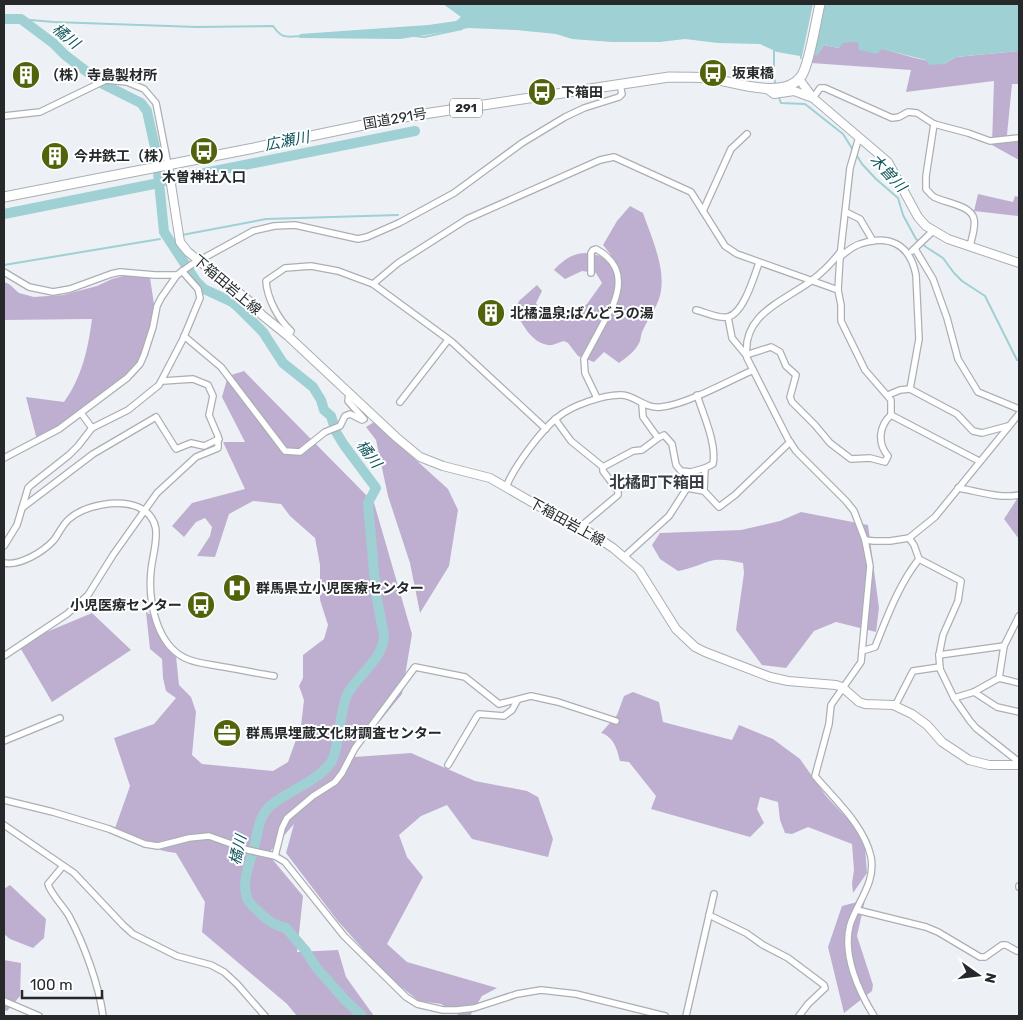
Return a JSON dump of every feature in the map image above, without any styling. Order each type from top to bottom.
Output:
[{"type":"highway","points":[[775,91],[791,85],[799,79],[805,70],[820,4]]},
{"type":"highway","name":"国道291号","points":[[4,197],[397,118],[675,77],[707,78],[775,91]]},
{"type":"main road","points":[[799,79],[814,98],[858,141],[888,162],[918,217],[933,231],[948,239],[1019,263]]},
{"type":"main road","points":[[775,91],[794,91],[814,98]]},
{"type":"main road","name":"下箱田岩上線","points":[[164,166],[169,175],[180,242],[195,263],[248,300],[262,315],[288,336],[349,394],[420,457],[443,466],[490,478],[561,519],[589,532],[613,548],[640,570],[676,629],[695,647],[714,657],[770,677],[842,687]]},
{"type":"main road","points":[[842,687],[859,702],[895,706],[918,718],[942,742],[968,760],[989,765],[1019,764]]},
{"type":"street","points":[[4,116],[40,112],[106,80],[138,85],[150,95],[156,104],[164,166]]},
{"type":"street","points":[[4,458],[59,429],[127,378],[140,364],[161,298],[181,272],[195,263],[253,231],[274,226],[295,225],[358,239],[367,238],[454,193],[522,142],[565,117],[584,108],[619,97],[622,94],[620,85]]},
{"type":"street","points":[[814,98],[820,88],[826,88],[892,118],[899,117],[908,112],[917,113],[934,124],[990,141],[1019,138]]},
{"type":"street","points":[[934,124],[926,176],[926,189],[935,198],[966,209],[972,214],[975,225],[970,246]]},
{"type":"street","points":[[704,212],[731,149],[746,134]]},
{"type":"street","points":[[858,141],[852,156],[840,254],[838,290],[841,305],[841,321],[865,370],[891,400],[891,415]]},
{"type":"street","points":[[373,284],[398,263],[468,219],[607,157],[614,157],[691,192],[725,246],[737,254],[838,290]]},
{"type":"street","points":[[846,212],[860,219],[873,241]]},
{"type":"street","points":[[908,253],[916,248],[933,231]]},
{"type":"street","points":[[746,355],[745,347],[748,335],[757,320],[765,312],[812,281],[840,254],[858,244],[873,241],[892,242],[908,253],[914,265],[916,275],[919,339],[910,389]]},
{"type":"street","points":[[916,248],[933,280],[947,318],[958,359],[978,392],[1019,409]]},
{"type":"street","points":[[591,273],[591,253],[596,249],[614,266],[619,280],[613,305],[584,359],[585,373],[597,398]]},
{"type":"street","points":[[696,310],[728,317],[740,308],[759,262]]},
{"type":"street","points":[[288,336],[291,331],[282,324],[267,292],[266,280],[285,268],[311,266],[338,271],[373,284],[448,340],[546,429]]},
{"type":"street","points":[[4,272],[28,287],[53,292],[70,289],[120,272],[155,275],[181,272]]},
{"type":"street","points":[[4,546],[17,525],[30,485],[78,446],[92,428],[128,410],[163,381],[184,336],[200,294],[181,272]]},
{"type":"street","points":[[728,317],[732,338],[746,355],[790,442],[805,460],[846,501],[854,512],[865,540],[870,566],[870,580],[861,662],[831,705],[829,724],[815,776],[853,819],[870,854],[872,867],[870,880],[850,925],[849,938],[850,954],[860,990],[874,1016]]},
{"type":"street","points":[[184,336],[221,367],[285,450],[300,452],[325,432],[340,426],[345,416],[350,414],[362,420],[364,419],[348,401],[349,394]]},
{"type":"street","points":[[400,402],[448,340]]},
{"type":"street","points":[[746,355],[771,347],[780,352],[786,366],[796,375],[790,397],[792,402],[830,443],[851,459],[870,458],[885,462],[888,456],[881,441],[881,430],[885,420],[891,415]]},
{"type":"street","points":[[506,487],[512,474],[546,429],[564,413],[597,398],[611,395],[626,396],[650,407],[666,406],[697,395],[753,370]]},
{"type":"street","points":[[4,656],[67,614],[88,595],[157,493],[196,457],[218,448],[219,439],[210,414],[211,404],[214,400],[208,385],[193,379],[163,381]]},
{"type":"street","points":[[888,395],[900,390],[910,389],[957,414],[973,431],[982,433],[1008,426]]},
{"type":"street","points":[[603,466],[633,451],[642,450],[664,435],[672,444],[676,465],[682,472],[691,472],[713,464],[715,455],[697,395]]},
{"type":"street","points":[[642,404],[643,417],[658,438]]},
{"type":"street","points":[[81,413],[92,428]]},
{"type":"street","points":[[865,540],[874,542],[909,538],[935,517],[1019,414]]},
{"type":"street","points":[[891,415],[979,461]]},
{"type":"street","points":[[22,509],[93,454],[156,417],[176,449],[191,443],[204,446],[219,439]]},
{"type":"street","points":[[555,419],[571,441],[603,466],[603,470],[618,491],[618,495],[580,527]]},
{"type":"street","points":[[625,556],[669,516],[686,488],[704,491],[719,507],[735,495],[790,442]]},
{"type":"street","points":[[704,491],[705,468]]},
{"type":"street","points":[[958,488],[1000,495],[1019,495]]},
{"type":"street","points":[[4,562],[16,563],[48,546],[68,520],[86,509],[122,503],[136,507],[152,518],[157,533],[151,572],[152,590],[154,615],[165,640],[179,654],[194,662],[274,676]]},
{"type":"street","points":[[909,538],[920,559],[961,581],[958,601],[943,635],[939,655],[940,667],[954,698],[976,728],[1019,764]]},
{"type":"street","points":[[862,651],[875,648],[889,611],[914,566],[920,559]]},
{"type":"street","points":[[999,678],[1004,646],[1019,616]]},
{"type":"street","points":[[939,655],[1004,646]]},
{"type":"street","points":[[275,856],[282,828],[288,818],[313,796],[335,782],[355,748],[415,667],[465,677],[499,704],[531,696],[558,702],[616,721]]},
{"type":"street","points":[[895,706],[913,671],[940,667]]},
{"type":"street","points":[[954,698],[974,692],[999,678],[1019,683]]},
{"type":"street","points":[[974,692],[998,707],[1019,712]]},
{"type":"street","points":[[448,765],[477,716],[504,716],[512,710],[517,701]]},
{"type":"street","points":[[4,742],[60,718]]},
{"type":"street","points":[[4,800],[109,829],[145,844],[158,846],[189,838],[209,836],[248,850],[275,856],[286,862],[344,936],[406,997],[417,1004],[443,1010],[457,1010],[474,1008],[517,994],[541,990],[576,994],[665,1016]]},
{"type":"street","points":[[4,826],[74,873],[122,925],[133,934],[177,956],[211,965],[224,972],[265,1016]]},
{"type":"street","points":[[63,866],[48,884],[49,889],[63,905],[74,927],[100,995],[103,1016]]},
{"type":"street","points":[[686,1016],[714,894]]},
{"type":"street","points":[[857,910],[932,930],[980,957],[985,958],[1002,945],[1006,945],[1018,952]]},
{"type":"street","points":[[709,915],[746,932],[763,945],[788,958],[824,985],[825,988],[808,1004],[799,1016]]},
{"type":"street","points":[[4,1001],[39,1016]]},
{"type":"shaded area","points":[[842,42],[858,42],[944,64],[956,57],[1019,51],[1019,84],[1012,84],[1007,135],[1008,141],[1019,141],[1019,160],[992,145],[994,81],[906,92],[911,70],[811,63],[814,55],[817,55],[824,45],[839,48]]},
{"type":"shaded area","points":[[978,194],[1013,202],[1015,196],[1019,197],[1019,216],[974,211]]},
{"type":"shaded area","points":[[630,206],[643,213],[658,256],[662,278],[659,299],[642,331],[636,348],[619,363],[604,352],[594,362],[578,356],[568,343],[564,341],[550,345],[532,337],[515,311],[519,301],[537,285],[542,291],[536,303],[545,320],[564,320],[587,304],[602,283],[596,273],[582,271],[565,279],[554,270],[566,259],[580,253],[593,254],[608,261],[611,255],[603,245],[617,221]]},
{"type":"shaded area","points":[[127,275],[150,278],[154,304],[151,328],[138,362],[125,377],[58,427],[37,440],[26,397],[64,402],[80,373],[92,319],[4,320],[4,282],[19,293],[34,297],[63,295],[97,286]]},
{"type":"shaded area","points":[[244,371],[374,503],[412,634],[402,694],[344,765],[354,757],[411,753],[475,781],[527,791],[538,797],[553,839],[548,857],[472,839],[447,805],[421,816],[399,835],[407,857],[423,877],[387,944],[407,962],[497,988],[482,996],[470,1016],[460,1016],[441,1004],[419,1001],[386,975],[337,920],[286,853],[294,824],[268,854],[303,896],[297,952],[338,950],[346,977],[374,1016],[297,1016],[287,1004],[202,932],[205,902],[176,853],[144,845],[114,831],[130,786],[114,738],[154,724],[176,698],[166,691],[162,659],[150,649],[146,612],[153,616],[156,630],[162,641],[176,656],[179,685],[191,697],[196,712],[192,755],[202,764],[273,771],[288,762],[301,726],[304,700],[299,686],[303,678],[303,655],[324,639],[328,625],[320,600],[320,565],[315,538],[290,516],[281,504],[253,501],[229,514],[215,557],[197,556],[210,536],[212,527],[205,518],[196,522],[184,537],[172,526],[192,503],[245,489],[223,442],[245,442],[222,397],[228,376]]},
{"type":"shaded area","points":[[374,422],[448,489],[458,510],[449,566],[420,613],[410,563],[388,496],[376,440],[366,427]]},
{"type":"shaded area","points":[[1019,496],[1019,539],[1004,519]]},
{"type":"shaded area","points":[[801,512],[868,525],[879,608],[876,632],[836,622],[814,631],[786,668],[762,665],[736,630],[744,573],[743,563],[714,560],[678,571],[660,559],[652,545],[660,533],[741,530],[780,521]]},
{"type":"shaded area","points":[[92,613],[131,650],[52,702],[18,644]]},
{"type":"shaded area","points":[[633,692],[659,702],[663,722],[732,740],[739,725],[773,739],[800,759],[826,796],[855,827],[865,848],[867,873],[853,893],[852,844],[808,827],[792,834],[785,833],[780,820],[778,802],[760,797],[757,809],[764,823],[750,837],[651,809],[656,796],[629,762],[620,761],[612,740],[601,733],[617,715],[624,696]]},
{"type":"shaded area","points":[[10,885],[46,919],[44,938],[33,948],[10,939],[4,934],[4,889]]},
{"type":"shaded area","points":[[865,900],[857,936],[873,985],[872,991],[844,1013],[828,947],[842,906]]},
{"type":"shaded area","points":[[4,960],[21,963],[20,996],[7,1011],[4,1010]]},
{"type":"water","points":[[443,4],[1019,4],[1019,51],[956,57],[944,64],[929,65],[926,60],[882,49],[877,54],[859,50],[858,42],[843,43],[839,48],[824,45],[812,60],[800,59],[800,56],[777,52],[760,44],[718,43],[685,39],[660,42],[612,42],[572,39],[556,34],[516,30],[469,28],[400,39],[299,38],[300,34],[428,25],[456,21],[461,17]]},
{"type":"pier","name":"坂東橋","points":[[813,4],[824,4],[808,62],[801,61]]},
{"type":"waterway","name":"橘川","points":[[4,19],[21,19],[103,84],[141,103],[147,111],[156,152],[164,232],[196,281],[204,289],[232,302],[238,307],[263,332],[283,363],[313,387],[321,400],[324,410],[331,416],[336,432],[344,445],[376,488],[368,503],[376,594],[384,636],[383,644],[375,659],[348,693],[342,711],[333,760],[316,777],[270,806],[263,814],[245,886],[248,900],[252,905],[269,921],[286,928],[305,950],[316,967],[362,1016]]},
{"type":"waterway","points":[[18,19],[197,27],[273,26],[282,35],[301,36]]},
{"type":"waterway","points":[[415,36],[424,37],[462,29]]},
{"type":"waterway","name":"木曽川","points":[[774,48],[774,78],[776,86]]},
{"type":"waterway","name":"木曽川","points":[[778,95],[781,103],[805,104],[843,134],[853,150]]},
{"type":"waterway","name":"広瀬川","points":[[164,181],[415,131]]},
{"type":"waterway","name":"木曽川","points":[[856,154],[862,164],[876,179],[898,198],[903,215],[916,239],[943,258],[962,281],[985,296],[1017,360],[1019,360]]},
{"type":"waterway","name":"広瀬川","points":[[4,214],[154,184]]},
{"type":"waterway","points":[[182,235],[266,219],[398,215]]},
{"type":"waterway","points":[[4,265],[160,239]]},
{"type":"place","name":"坂東橋","points":[[713,73]]},
{"type":"place","name":"（株）寺島製材所","points":[[26,75]]},
{"type":"place","name":"下箱田","points":[[542,92]]},
{"type":"place","name":"木曽神社入口","points":[[204,151]]},
{"type":"place","name":"今井鉄工（株）","points":[[55,156]]},
{"type":"place","name":"北橘温泉;ばんどうの湯","points":[[491,313]]},
{"type":"place","name":"群馬県立小児医療センター","points":[[237,588]]},
{"type":"place","name":"小児医療センター","points":[[201,605]]},
{"type":"place","name":"群馬県埋蔵文化財調査センター","points":[[227,733]]},
{"type":"district","name":"北橘町下箱田","points":[[657,482]]}]
